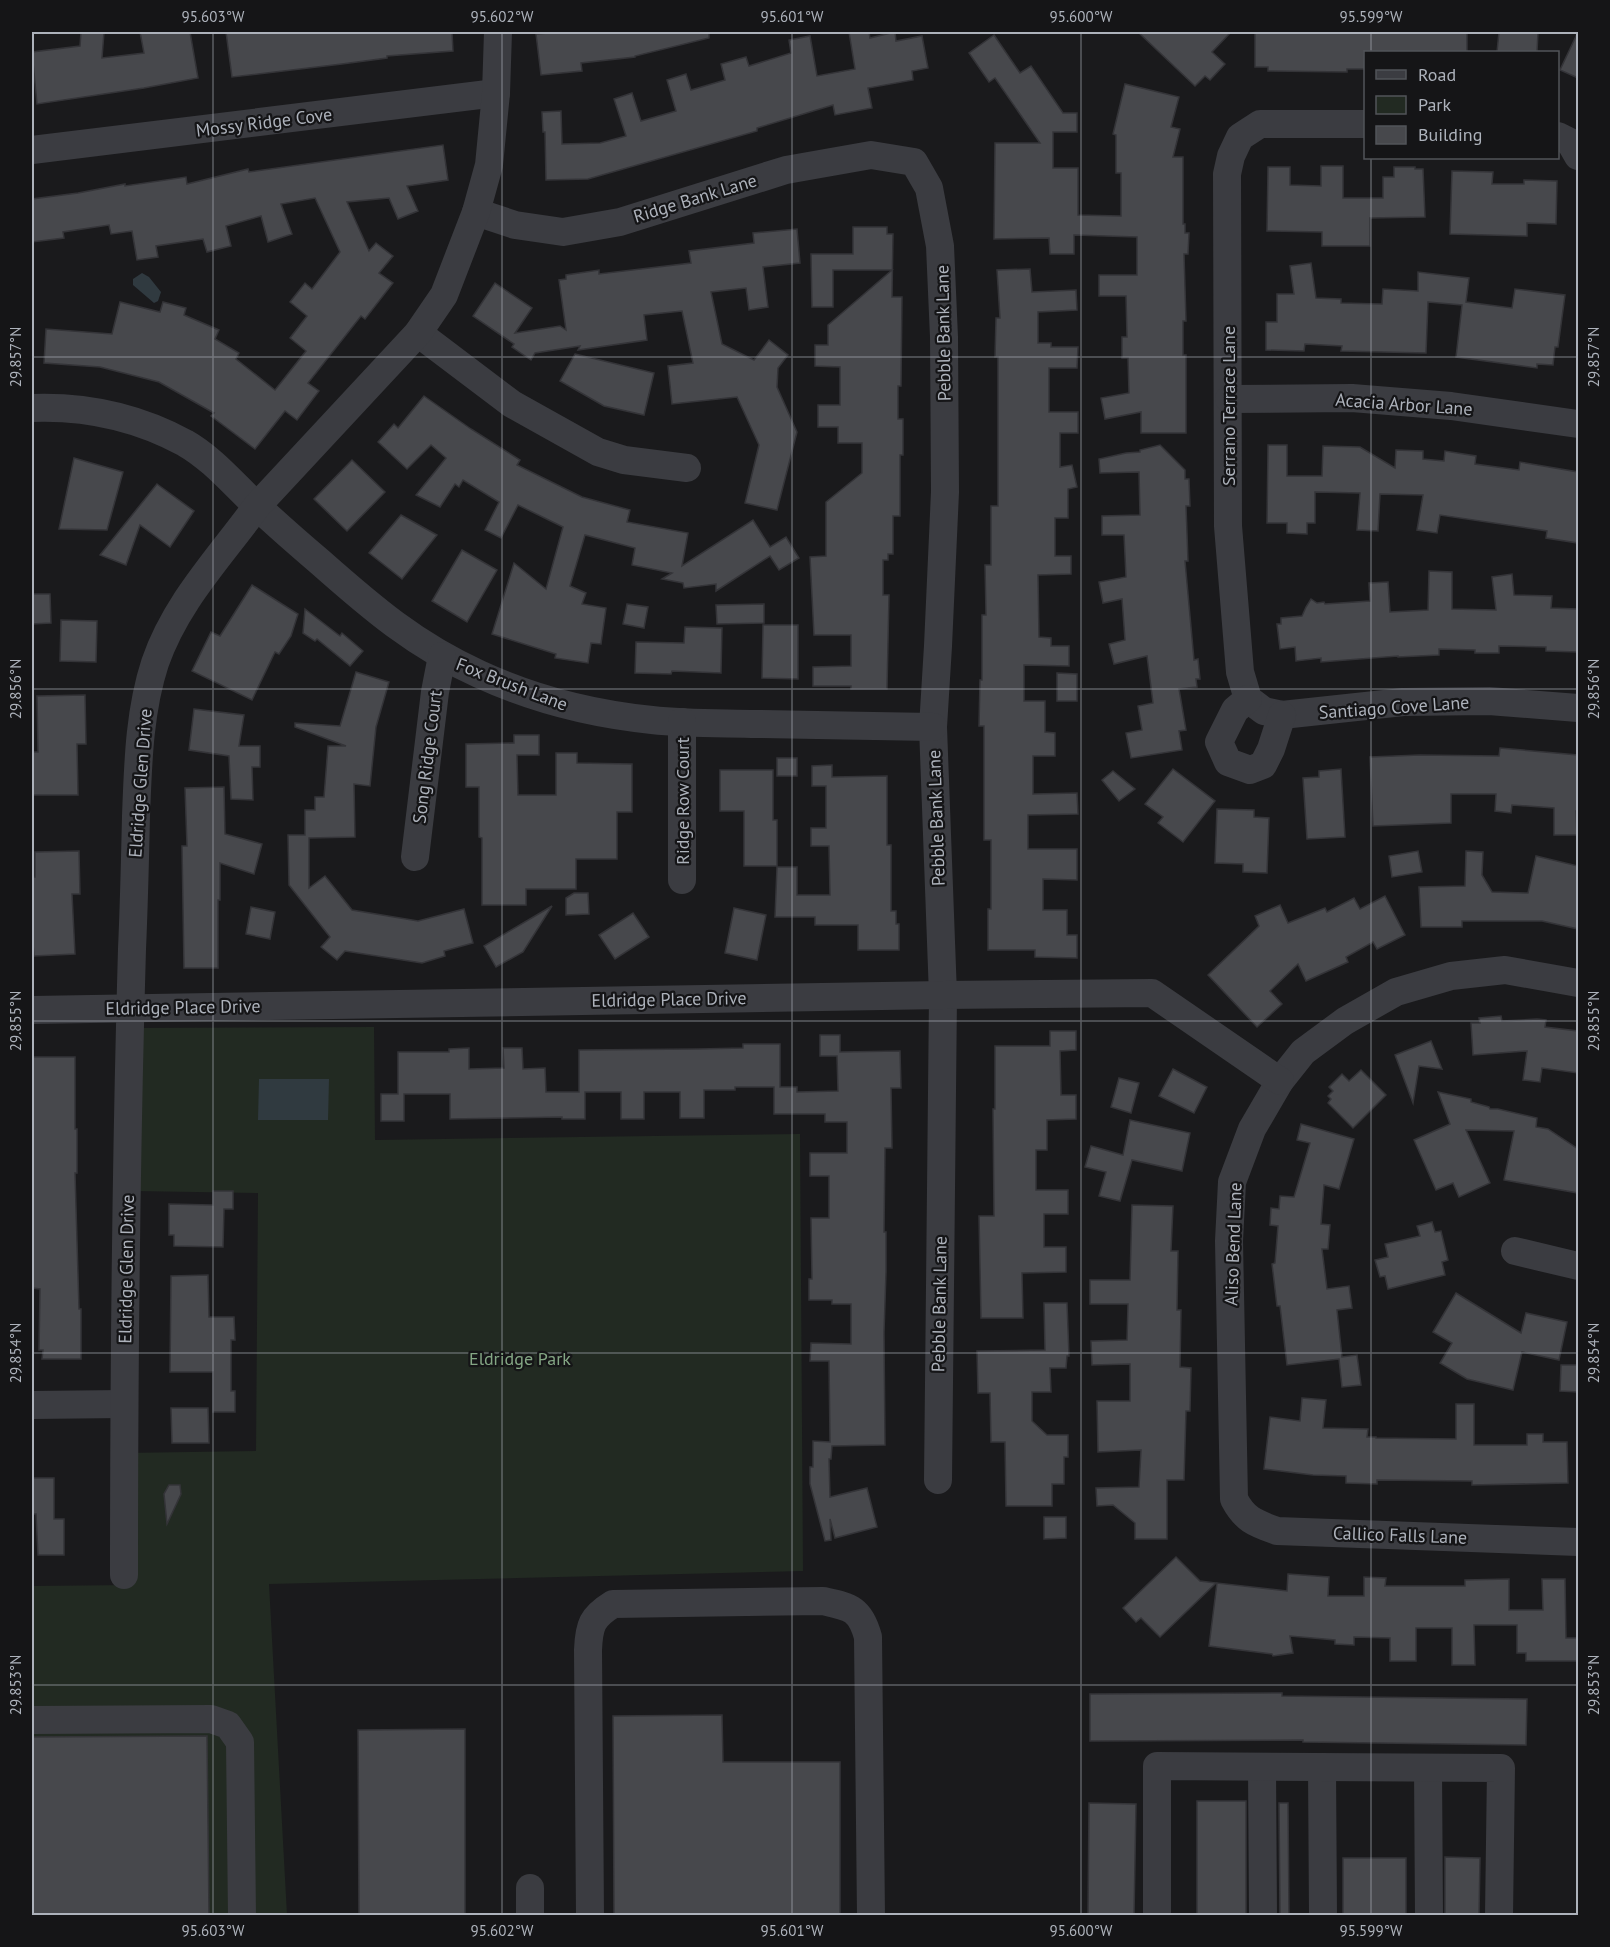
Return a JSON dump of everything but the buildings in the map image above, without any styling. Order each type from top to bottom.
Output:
[{"type":"street","name":"Eldridge Glen Drive","points":[[124,1575],[124,1404],[131,1008],[138,768],[141,724],[150,681],[172,623],[182,604],[205,572],[236,536],[256,506],[418,333],[444,295],[476,212],[489,165],[496,93],[498,32]]},
{"type":"street","name":"Mossy Ridge Cove","points":[[32,150],[496,93]]},
{"type":"street","name":"Serrano Terrace Lane","points":[[1264,708],[1240,672],[1228,526],[1227,174],[1231,156],[1240,137],[1260,124],[1364,124]]},
{"type":"street","points":[[1559,137],[1570,142],[1578,155]]},
{"type":"street","name":"Ridge Bank Lane","points":[[476,212],[515,225],[563,232],[620,222],[786,170],[871,155],[914,162]]},
{"type":"street","name":"Pebble Bank Lane","points":[[914,162],[929,188],[940,246],[944,337],[945,492],[933,727],[943,995],[938,1480]]},
{"type":"street","points":[[418,333],[512,404],[598,452],[624,460],[687,468]]},
{"type":"street","name":"Acacia Arbor Lane","points":[[1228,399],[1352,398],[1451,406],[1578,424]]},
{"type":"street","name":"Fox Brush Lane","points":[[32,408],[87,410],[118,416],[147,425],[187,444],[209,459],[256,506],[389,622],[442,656],[481,675],[530,694],[611,715],[682,722],[933,727]]},
{"type":"street","name":"Song Ridge Court","points":[[415,857],[435,692],[442,656]]},
{"type":"street","name":"Santiago Cove Lane","points":[[1264,708],[1489,701],[1578,708]]},
{"type":"street","points":[[1264,708],[1271,749],[1263,765],[1250,770],[1228,762],[1219,742],[1235,710],[1264,708]]},
{"type":"street","name":"Ridge Row Court","points":[[682,722],[682,880]]},
{"type":"street","name":"Aliso Bend Lane","points":[[1234,1499],[1229,1241],[1232,1182],[1252,1129],[1280,1081],[1303,1052],[1346,1022],[1396,992],[1451,976],[1505,970],[1578,983]]},
{"type":"street","name":"Eldridge Place Drive","points":[[32,1010],[1152,993],[1280,1081]]},
{"type":"street","points":[[1515,1251],[1578,1266]]},
{"type":"street","points":[[32,1405],[124,1404]]},
{"type":"street","name":"Callico Falls Lane","points":[[1234,1499],[1240,1511],[1250,1520],[1277,1531],[1578,1542]]},
{"type":"street","points":[[590,1916],[588,1650],[589,1632],[597,1614],[613,1604],[824,1601],[849,1607],[864,1621],[868,1637],[871,1916]]},
{"type":"street","points":[[32,1720],[211,1719],[228,1725],[240,1742],[242,1916]]},
{"type":"street","points":[[1157,1916],[1157,1766],[1501,1768],[1499,1916]]},
{"type":"street","points":[[1262,1767],[1263,1916]]},
{"type":"street","points":[[1322,1767],[1323,1916]]},
{"type":"street","points":[[1428,1768],[1429,1916]]},
{"type":"green space","name":"Eldridge Park","points":[[374,1027],[375,1140],[800,1134],[803,1571],[269,1584],[287,1915],[32,1915],[32,1586],[133,1585],[124,1453],[256,1451],[258,1193],[134,1191],[131,1028]]},
{"type":"shaded area","points":[[142,273],[149,277],[161,292],[158,301],[154,303],[133,285],[133,279]]},
{"type":"shaded area","points":[[259,1079],[329,1079],[328,1120],[258,1120]]}]
